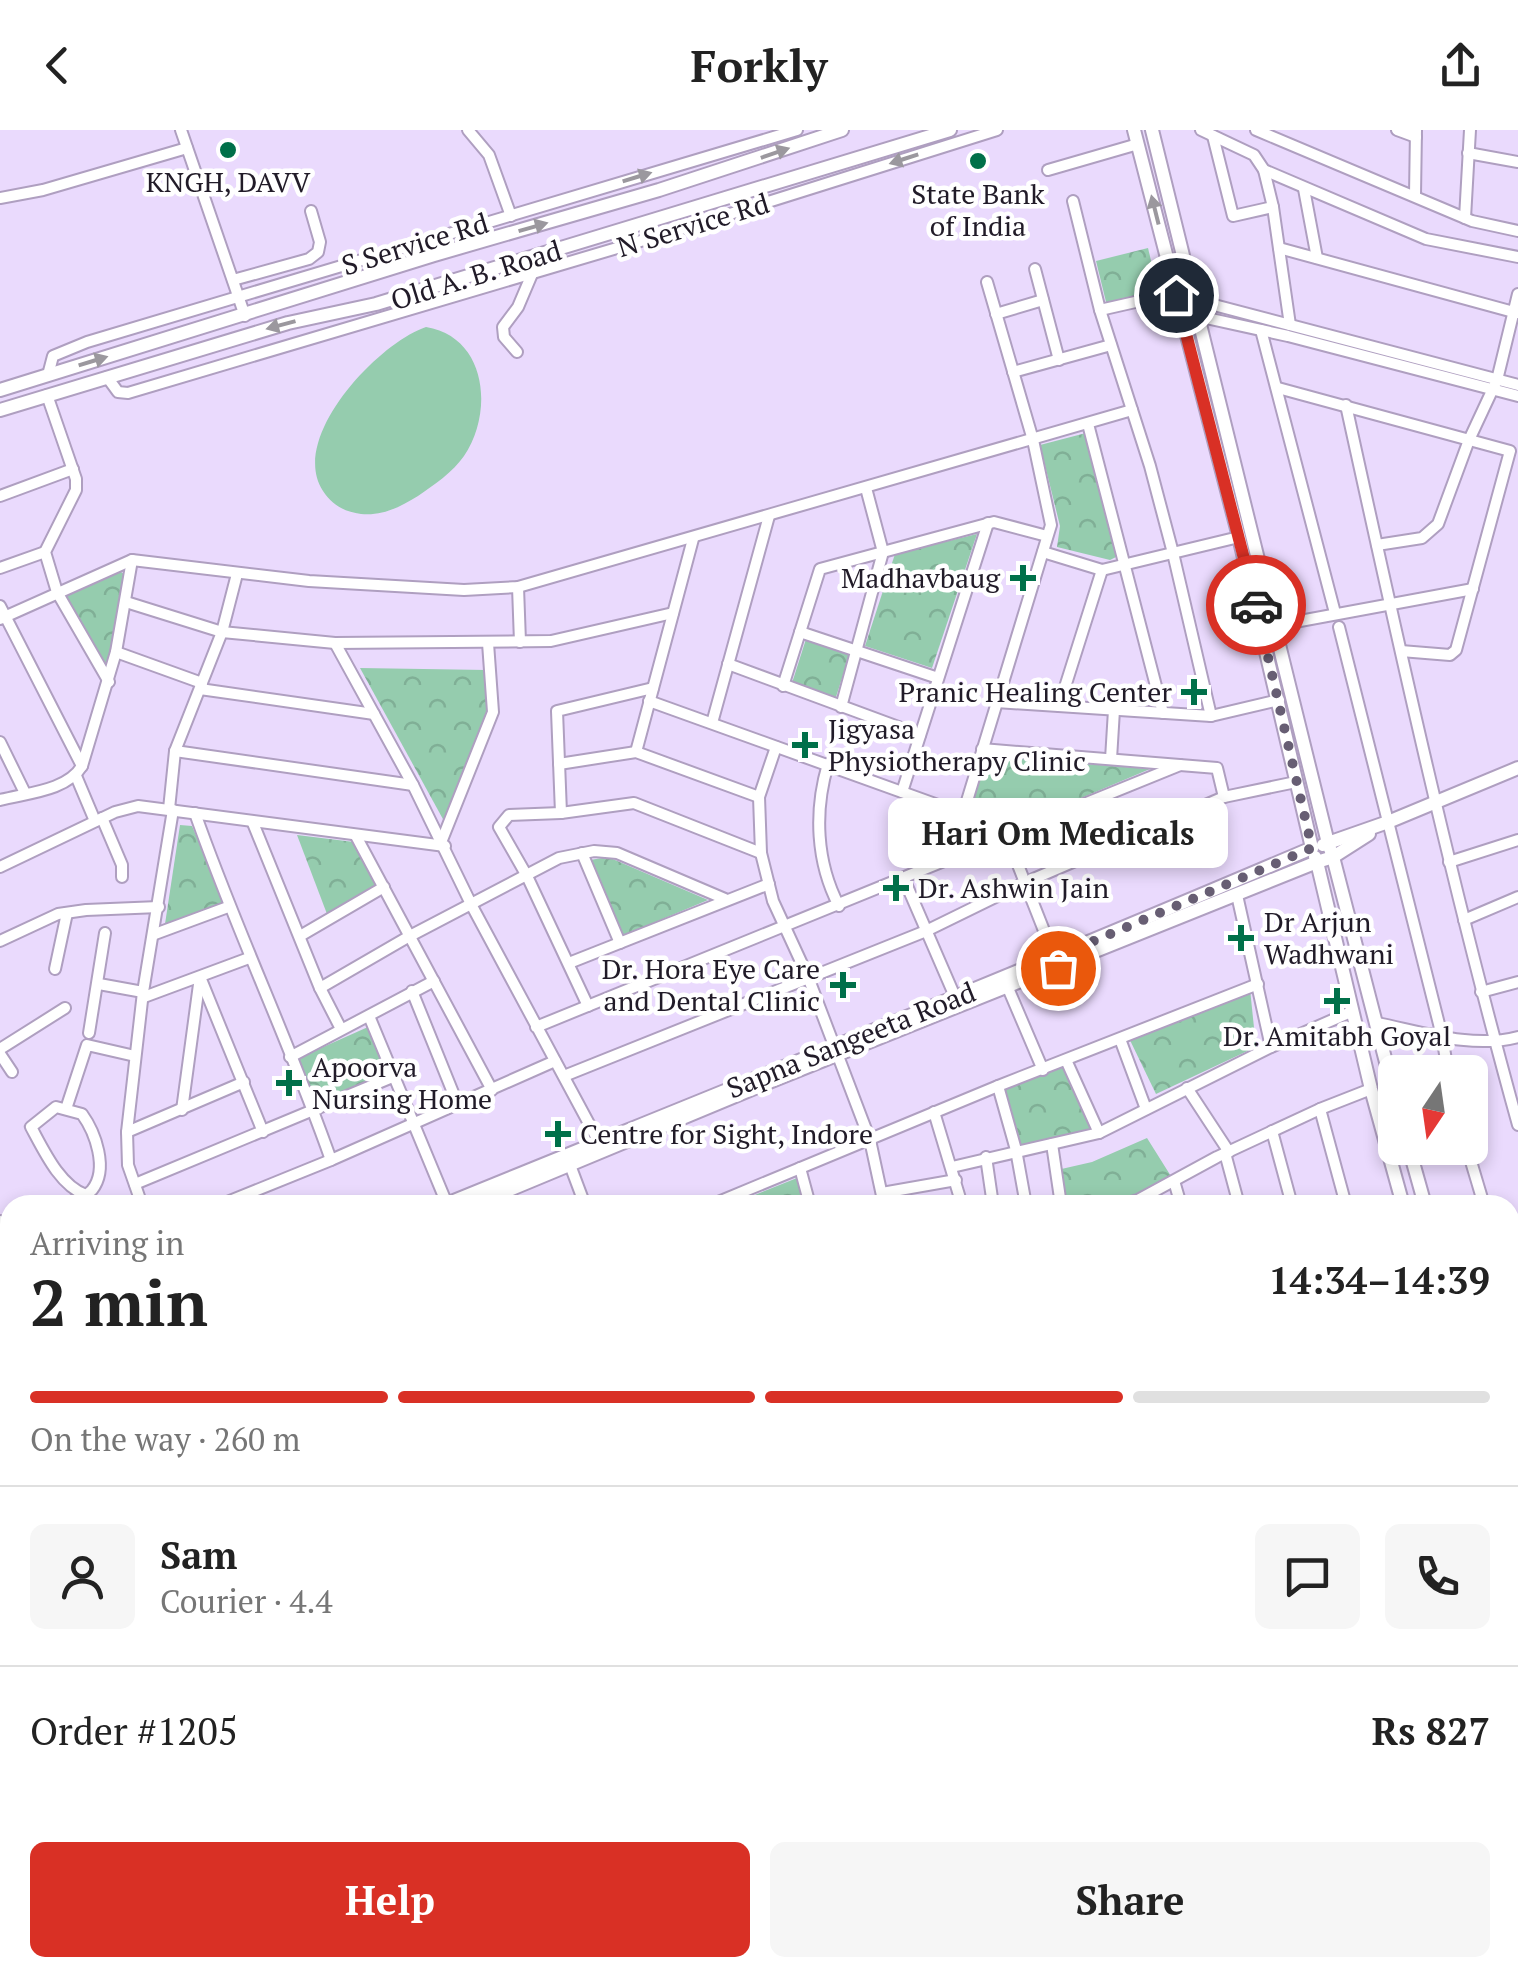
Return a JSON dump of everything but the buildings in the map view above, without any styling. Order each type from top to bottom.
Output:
[{"type":"main road","name":"Old A. B. Road","points":[[2,385],[245,316],[842,130]]},
{"type":"main road","name":"Old A. B. Road","points":[[0,410],[288,322],[376,304],[950,130]]},
{"type":"main road","points":[[1152,130],[1273,626],[1385,1055]]},
{"type":"main road","points":[[1136,137],[1279,700],[1370,1089],[1401,1195]]},
{"type":"main road","points":[[728,150],[732,167]]},
{"type":"main road","points":[[1388,822],[1518,768]]},
{"type":"main road","name":"Sapna Sangeeta Road","points":[[834,1052],[1008,988],[1312,848],[1388,822]]},
{"type":"main road","name":"Sapna Sangeeta Road","points":[[469,1195],[601,1146],[956,999],[1332,857],[1388,822]]},
{"type":"main road","name":"Sapna Sangeeta Road","points":[[497,1195],[570,1165],[601,1146]]},
{"type":"main road","points":[[1414,1165],[1422,1195]]},
{"type":"street","points":[[181,130],[245,316]]},
{"type":"street","points":[[468,130],[489,155],[511,216]]},
{"type":"street","name":"S Service Rd","points":[[48,375],[54,356],[87,342],[796,130]]},
{"type":"street","name":"N Service Rd","points":[[107,377],[118,392],[128,393],[532,274],[997,130]]},
{"type":"street","points":[[1396,130],[1416,134],[1414,194]]},
{"type":"street","points":[[1465,218],[1470,130]]},
{"type":"street","points":[[1254,155],[1258,131],[1465,218],[1518,231]]},
{"type":"street","points":[[1207,132],[1254,155],[1264,170],[1290,325]]},
{"type":"street","points":[[1207,132],[1233,216],[1273,207]]},
{"type":"street","points":[[1048,170],[1136,137]]},
{"type":"street","points":[[0,198],[43,190],[187,148]]},
{"type":"street","points":[[1468,153],[1518,162]]},
{"type":"street","points":[[1264,170],[1426,240],[1518,257]]},
{"type":"street","points":[[1304,189],[1317,258]]},
{"type":"street","points":[[728,195],[758,205]]},
{"type":"street","points":[[1073,201],[1100,310],[1173,552],[1211,716]]},
{"type":"street","points":[[233,280],[318,252],[320,242],[311,211]]},
{"type":"street","points":[[1279,248],[1516,313]]},
{"type":"street","points":[[1035,269],[1059,360]]},
{"type":"street","points":[[517,352],[504,337],[503,327],[518,307],[532,274]]},
{"type":"street","points":[[976,850],[962,814],[1051,525],[1033,440],[987,282]]},
{"type":"street","points":[[1100,310],[1176,294],[1494,385],[1518,396]]},
{"type":"street","points":[[1377,545],[1422,538],[1438,524],[1494,385],[1518,294]]},
{"type":"street","points":[[996,314],[1043,300]]},
{"type":"street","points":[[1179,312],[1494,385],[1518,385]]},
{"type":"street","points":[[1261,330],[1336,613]]},
{"type":"street","points":[[1013,372],[1111,346]]},
{"type":"street","points":[[1278,388],[1510,452],[1454,652],[1401,651]]},
{"type":"street","points":[[0,568],[46,552],[74,500],[76,479],[48,394]]},
{"type":"street","points":[[1346,406],[1434,802],[1518,1125]]},
{"type":"street","points":[[122,877],[122,865],[2,614],[132,560],[237,574],[464,590],[518,587],[1132,410]]},
{"type":"street","points":[[1088,424],[1163,712]]},
{"type":"street","points":[[0,496],[73,470]]},
{"type":"street","points":[[840,707],[884,552],[866,488]]},
{"type":"street","points":[[712,723],[770,516]]},
{"type":"street","points":[[783,686],[820,569],[994,522],[1048,536]]},
{"type":"street","points":[[902,792],[988,523]]},
{"type":"street","points":[[1043,552],[1102,570],[1239,538]]},
{"type":"street","points":[[636,752],[693,539]]},
{"type":"street","points":[[46,552],[57,592],[109,682]]},
{"type":"street","points":[[0,800],[52,788],[79,771],[109,682],[132,560]]},
{"type":"street","points":[[1059,706],[1102,570]]},
{"type":"street","points":[[139,1195],[128,1165],[127,1132],[143,994],[159,906],[175,751],[222,632],[237,574]]},
{"type":"street","points":[[518,587],[520,642]]},
{"type":"street","points":[[1273,626],[1473,589]]},
{"type":"street","points":[[126,602],[222,632],[336,643],[552,641],[673,613]]},
{"type":"street","points":[[1339,627],[1445,1055]]},
{"type":"street","points":[[800,632],[938,678]]},
{"type":"street","points":[[336,643],[601,1146]]},
{"type":"street","points":[[443,843],[493,712],[488,643]]},
{"type":"street","points":[[116,652],[201,686],[374,714]]},
{"type":"street","points":[[728,664],[920,735]]},
{"type":"street","points":[[561,813],[557,711],[652,688]]},
{"type":"street","points":[[996,702],[1211,716],[1279,700]]},
{"type":"street","points":[[649,701],[962,814]]},
{"type":"street","points":[[1111,759],[1114,710]]},
{"type":"street","points":[[0,742],[25,793]]},
{"type":"street","points":[[776,746],[759,797],[761,853],[784,928],[808,977],[870,1140],[882,1195]]},
{"type":"street","points":[[982,749],[1217,768],[1224,797]]},
{"type":"street","points":[[175,751],[414,785]]},
{"type":"street","points":[[559,764],[636,752],[759,797]]},
{"type":"street","points":[[828,764],[818,798],[820,827],[829,887],[839,906]]},
{"type":"street","points":[[536,1027],[1180,765]]},
{"type":"street","points":[[564,1076],[926,932],[1024,883],[1224,797],[1296,782]]},
{"type":"street","points":[[588,1006],[527,876],[498,827],[509,815],[644,805],[761,853]]},
{"type":"street","points":[[0,866],[99,819],[138,806],[356,836],[443,843]]},
{"type":"street","points":[[194,813],[228,907],[313,1108],[330,1160]]},
{"type":"street","points":[[252,823],[320,988],[342,1029]]},
{"type":"street","points":[[356,836],[492,1090]]},
{"type":"street","points":[[1006,837],[1056,963]]},
{"type":"street","points":[[1449,862],[1518,840]]},
{"type":"street","points":[[320,988],[559,858],[616,852],[725,899]]},
{"type":"street","points":[[582,853],[620,943]]},
{"type":"street","points":[[904,879],[956,999]]},
{"type":"street","points":[[569,963],[769,884]]},
{"type":"street","points":[[300,936],[384,887]]},
{"type":"street","points":[[1236,895],[1271,1047]]},
{"type":"street","points":[[1464,920],[1517,902]]},
{"type":"street","points":[[0,941],[67,912],[159,906]]},
{"type":"street","points":[[154,934],[228,907]]},
{"type":"street","points":[[56,969],[67,912]]},
{"type":"street","points":[[90,1033],[105,933]]},
{"type":"street","points":[[98,984],[143,994],[200,978],[249,958]]},
{"type":"street","points":[[200,978],[263,1132]]},
{"type":"street","points":[[182,1110],[200,978]]},
{"type":"street","points":[[290,1058],[434,981]]},
{"type":"street","points":[[1481,992],[1518,982]]},
{"type":"street","points":[[735,1195],[1258,984]]},
{"type":"street","points":[[1008,988],[1043,1070]]},
{"type":"street","points":[[412,991],[458,1105]]},
{"type":"street","points":[[12,1072],[0,1052],[65,1008]]},
{"type":"street","points":[[952,1167],[1099,1133],[1271,1047],[1353,1011]]},
{"type":"street","points":[[369,1016],[442,1195]]},
{"type":"street","points":[[1377,1022],[1496,1043],[1518,1037]]},
{"type":"street","points":[[1120,1039],[1146,1109]]},
{"type":"street","points":[[66,1109],[84,1048],[90,1044],[135,1056]]},
{"type":"street","points":[[1066,1060],[1099,1133]]},
{"type":"street","points":[[244,1195],[555,1061]]},
{"type":"street","points":[[135,1184],[394,1076]]},
{"type":"street","points":[[127,1132],[244,1082]]},
{"type":"street","points":[[998,1086],[1024,1195]]},
{"type":"street","points":[[1186,1088],[1227,1153],[1237,1195]]},
{"type":"street","points":[[1149,1195],[1272,1131],[1370,1089]]},
{"type":"street","points":[[1320,1109],[1343,1195]]},
{"type":"street","points":[[50,1110],[82,1114],[97,1141],[96,1184],[86,1195],[75,1190],[60,1174],[31,1128],[50,1110]]},
{"type":"street","points":[[934,1112],[960,1195]]},
{"type":"street","points":[[1272,1131],[1289,1195]]},
{"type":"street","points":[[1052,1144],[1060,1195]]},
{"type":"street","points":[[986,1157],[992,1195]]},
{"type":"street","points":[[570,1165],[581,1195]]},
{"type":"street","points":[[1472,1165],[1481,1195]]},
{"type":"street","points":[[800,1168],[807,1195]]},
{"type":"street","points":[[901,1195],[956,1180]]},
{"type":"street","points":[[1174,1180],[1178,1195]]},
{"type":"green space","points":[[1148,248],[1160,298],[1108,310],[1096,261]]},
{"type":"green space","points":[[426,327],[462,345],[473,361],[481,398],[473,438],[449,473],[405,504],[377,514],[344,510],[323,491],[315,469],[318,445],[328,420],[363,372],[406,336]]},
{"type":"green space","points":[[1086,433],[1116,557],[1110,560],[1057,547],[1060,526],[1040,445]]},
{"type":"green space","points":[[977,534],[932,668],[865,646],[895,554]]},
{"type":"green space","points":[[115,568],[130,578],[109,682],[57,592]]},
{"type":"green space","points":[[806,639],[850,653],[836,697],[792,683]]},
{"type":"green space","points":[[360,668],[487,670],[491,710],[444,821]]},
{"type":"green space","points":[[984,756],[1150,769],[989,837],[967,814]]},
{"type":"green space","points":[[180,825],[192,826],[225,902],[165,924]]},
{"type":"green space","points":[[297,835],[354,842],[377,887],[327,914]]},
{"type":"green space","points":[[608,857],[708,900],[622,936],[590,860]]},
{"type":"green space","points":[[1250,989],[1256,1047],[1156,1094],[1127,1034]]},
{"type":"green space","points":[[368,1027],[386,1075],[313,1102],[294,1060]]},
{"type":"green space","points":[[1066,1060],[1099,1133],[1016,1150],[998,1086]]},
{"type":"green space","points":[[1147,1138],[1174,1181],[1143,1195],[1060,1195],[1057,1170],[1092,1162]]},
{"type":"green space","points":[[797,1178],[801,1195],[755,1195]]},
{"type":"way so far","points":[[1058,968],[1054,958],[1312,848],[1256,605]]},
{"type":"place","name":"KNGH, DAVV","points":[[228,150]]},
{"type":"place","name":"State Bank of India","points":[[978,161]]},
{"type":"place","name":"Madhavbaug","points":[[1023,578]]},
{"type":"place","name":"Pranic Healing Center","points":[[1194,692]]},
{"type":"place","name":"Jigyasa Physiotherapy Clinic","points":[[805,745]]},
{"type":"place","name":"Dr. Ashwin Jain","points":[[896,888]]},
{"type":"place","name":"Dr Arjun Wadhwani","points":[[1241,938]]},
{"type":"place","name":"Hari Om Medicals","points":[[1058,968]]},
{"type":"place","name":"Dr. Hora Eye Care and Dental Clinic","points":[[843,985]]},
{"type":"place","name":"Dr. Amitabh Goyal","points":[[1337,1001]]},
{"type":"place","name":"Apoorva Nursing Home","points":[[289,1083]]},
{"type":"place","name":"Centre for Sight, Indore","points":[[558,1134]]},
{"type":"route","points":[[1176,295],[1256,605]]}]
